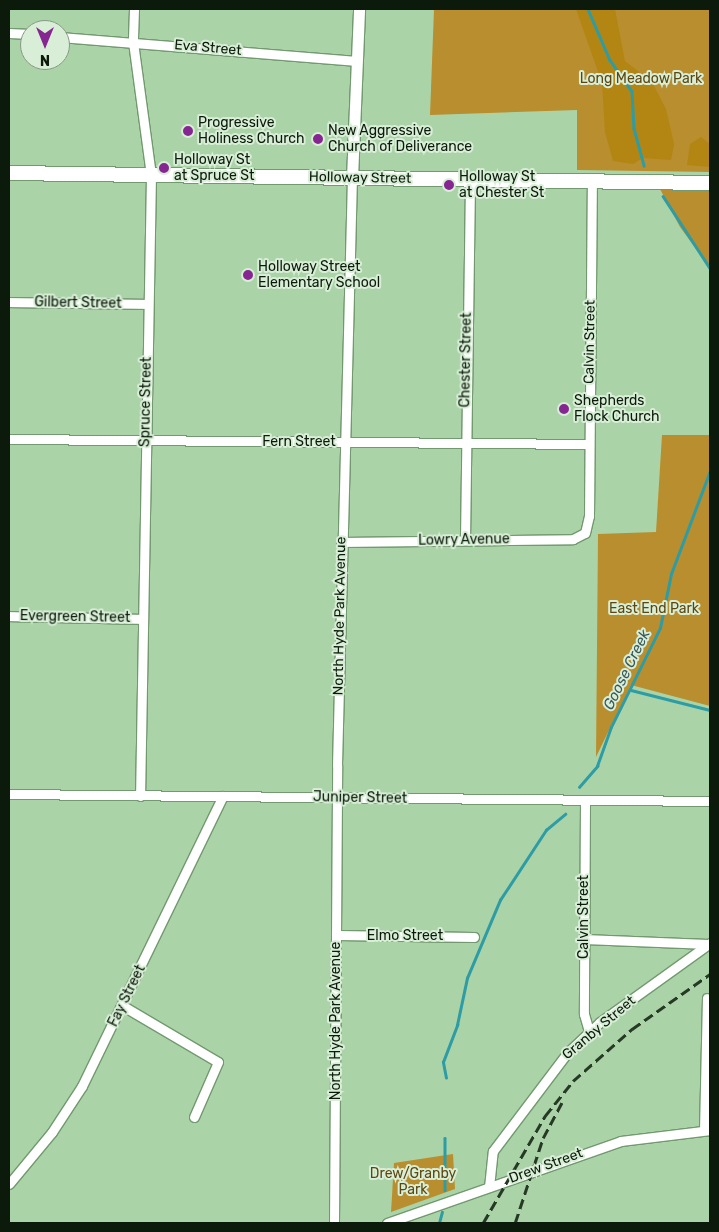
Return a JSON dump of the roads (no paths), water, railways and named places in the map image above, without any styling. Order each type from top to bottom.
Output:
[{"type":"main road","name":"Holloway Street","points":[[9,173],[710,183]]},
{"type":"street","name":"Spruce Street","points":[[134,9],[133,42],[152,175],[145,441],[140,796]]},
{"type":"street","name":"North Hyde Park Avenue","points":[[334,1223],[337,798],[344,442],[359,9]]},
{"type":"street","name":"Eva Street","points":[[70,38],[357,61]]},
{"type":"street","name":"Chester Street","points":[[465,540],[470,180]]},
{"type":"street","name":"Calvin Street","points":[[585,533],[589,444],[592,181]]},
{"type":"street","name":"Gilbert Street","points":[[9,302],[148,304]]},
{"type":"street","name":"Fern Street","points":[[9,439],[589,444]]},
{"type":"street","name":"Lowry Avenue","points":[[342,542],[572,540],[585,533]]},
{"type":"street","name":"Evergreen Street","points":[[9,616],[142,618]]},
{"type":"street","name":"Juniper Street","points":[[9,794],[710,801]]},
{"type":"street","name":"Fay Street","points":[[9,1184],[72,1104],[123,1006],[223,796]]},
{"type":"street","name":"Calvin Street","points":[[585,801],[584,1014],[589,1032]]},
{"type":"street","name":"Elmo Street","points":[[337,935],[474,937]]},
{"type":"street","points":[[584,939],[710,943]]},
{"type":"street","name":"Granby Street","points":[[489,1187],[490,1157],[550,1071],[589,1032],[710,943]]},
{"type":"street","points":[[707,998],[707,1130]]},
{"type":"street","points":[[123,1006],[218,1062],[194,1117]]},
{"type":"street","name":"Drew Street","points":[[387,1223],[621,1141],[707,1130]]},
{"type":"waterway","name":"Goose Creek","points":[[588,9],[610,60],[632,91],[634,128],[644,166]]},
{"type":"waterway","name":"Goose Creek","points":[[663,196],[710,268]]},
{"type":"waterway","name":"Goose Creek","points":[[579,787],[597,766],[611,727],[660,628],[671,574],[710,471]]},
{"type":"waterway","points":[[631,690],[710,710]]},
{"type":"waterway","name":"Goose Creek","points":[[446,1078],[443,1062],[457,1025],[467,978],[500,900],[546,830],[565,814]]},
{"type":"waterway","name":"Goose Creek","points":[[445,1138],[445,1190]]},
{"type":"waterway","name":"Goose Creek","points":[[439,1223],[442,1212]]},
{"type":"railway","points":[[483,1223],[545,1116],[573,1081],[632,1029],[710,974]]},
{"type":"railway","points":[[515,1223],[543,1138],[562,1103]]},
{"type":"place","name":"Progressive Holiness Church","points":[[188,131]]},
{"type":"place","name":"New Aggressive Church of Deliverance","points":[[318,139]]},
{"type":"place","name":"Holloway St at Spruce St","points":[[164,168]]},
{"type":"place","name":"Holloway St at Chester St","points":[[449,185]]},
{"type":"place","name":"Holloway Street Elementary School","points":[[248,275]]},
{"type":"place","name":"Shepherds Flock Church","points":[[564,409]]},
{"type":"park label","name":"Long Meadow Park","points":[[641,79]]},
{"type":"park label","name":"East End Park","points":[[654,609]]},
{"type":"park label","name":"Drew/Granby Park","points":[[413,1182]]}]
